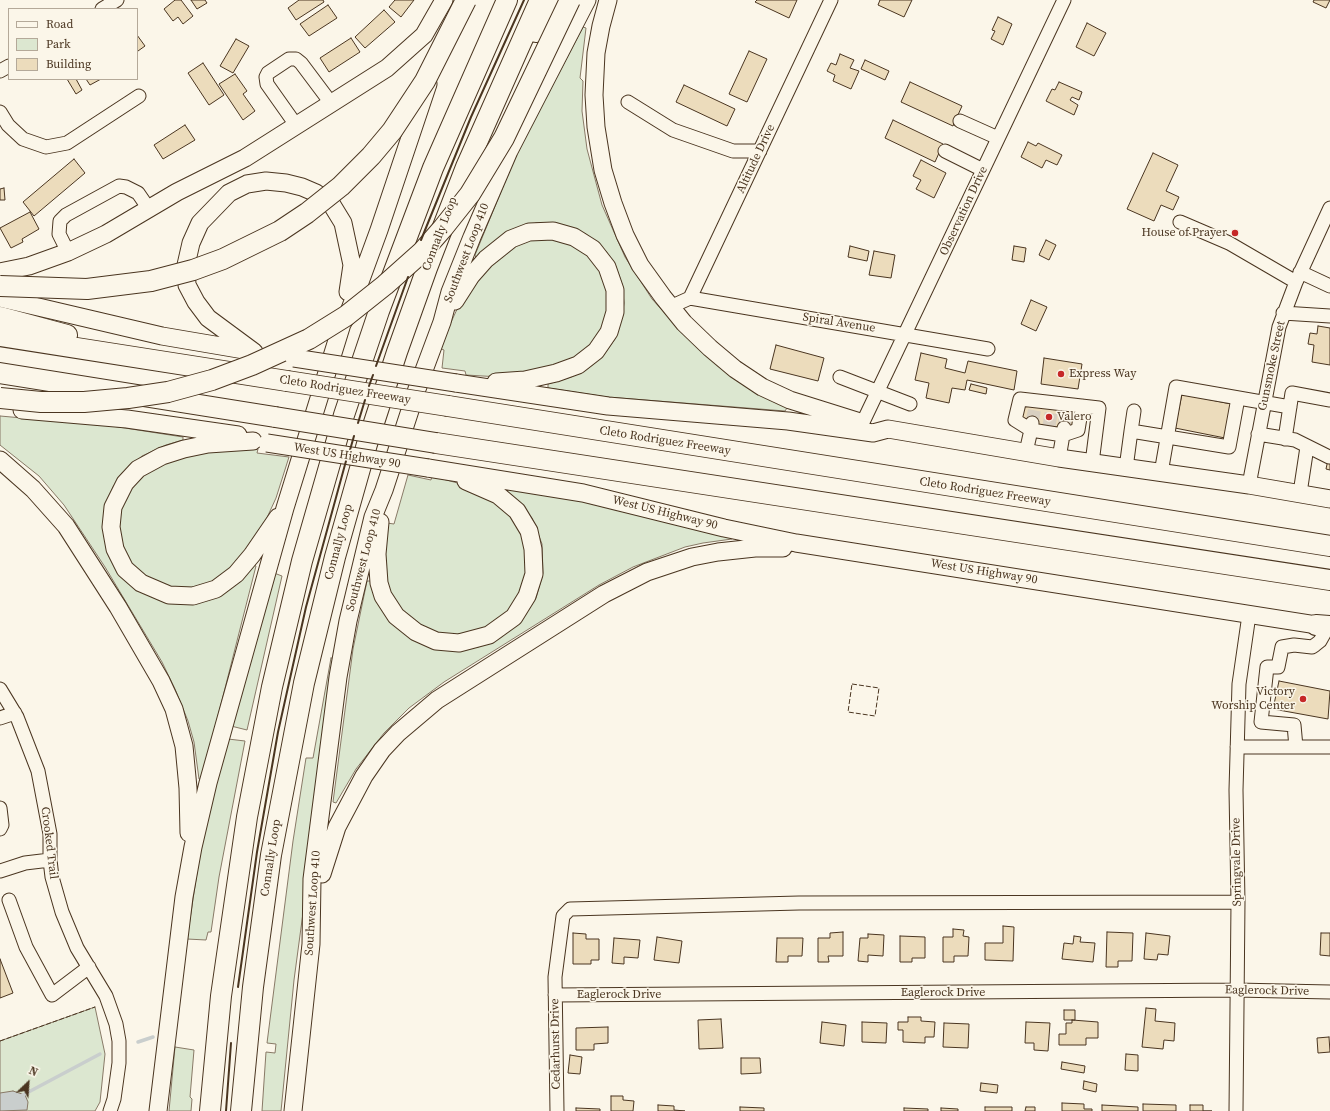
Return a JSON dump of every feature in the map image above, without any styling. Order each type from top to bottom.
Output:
[{"type":"highway","points":[[0,286],[82,289],[150,281],[188,272],[218,261],[280,231],[307,213],[341,186],[371,156],[392,131],[419,91],[466,0]]},
{"type":"highway","points":[[210,1111],[221,996],[247,817],[272,687],[302,561],[344,415],[379,311],[439,155],[507,0]]},
{"type":"highway","name":"Connally Loop","points":[[241,1111],[253,987],[271,856],[298,712],[324,598],[365,452],[397,352],[447,215],[510,66],[540,0]]},
{"type":"highway","points":[[510,66],[542,24],[557,0]]},
{"type":"highway","points":[[0,398],[41,402],[84,402],[128,398],[168,392],[212,380],[252,365],[309,339],[346,316],[385,285],[422,252],[447,224],[470,194],[504,138],[570,0]]},
{"type":"highway","points":[[0,317],[73,337],[128,356]]},
{"type":"highway","name":"Cleto Rodriguez Freeway","points":[[0,336],[1330,546]]},
{"type":"highway","points":[[0,373],[436,443],[1330,580]]},
{"type":"main road","points":[[0,272],[29,266],[68,252],[149,209],[177,192],[235,164],[387,68],[424,36],[444,0]]},
{"type":"main road","points":[[342,324],[352,304],[422,101],[460,0]]},
{"type":"main road","name":"Southwest Loop 410","points":[[293,1111],[311,944],[312,879],[339,670],[362,558],[373,517],[384,490],[416,389],[442,322],[450,292],[459,268],[509,150],[587,0]]},
{"type":"main road","points":[[608,0],[599,34],[594,74],[594,110],[602,161],[613,203],[640,265],[670,307],[710,348],[735,369],[762,387],[790,400],[811,408],[875,424],[888,429],[1059,458],[1330,498]]},
{"type":"main road","points":[[158,1111],[178,942],[193,847],[208,783],[285,508],[342,324],[352,265],[343,223],[332,205],[316,193],[302,187],[266,181],[247,184],[228,193],[200,222],[191,243],[186,264],[187,284],[196,302],[208,318],[254,352]]},
{"type":"main road","points":[[442,322],[466,283],[483,262],[507,242],[529,232],[557,232],[582,241],[601,258],[613,281],[616,303],[612,324],[602,344],[586,360],[568,369],[533,379],[505,382],[477,380],[459,383]]},
{"type":"main road","points":[[0,298],[162,336],[254,352],[608,406],[788,421],[873,432],[888,429]]},
{"type":"main road","name":"West US Highway 90","points":[[0,408],[127,419],[237,435],[260,442],[582,493],[724,528],[817,546],[1326,626]]},
{"type":"main road","points":[[260,442],[200,445],[162,456],[138,469],[122,487],[112,511],[112,527],[117,554],[133,576],[158,592],[180,597],[205,594],[222,586],[242,568],[285,508]]},
{"type":"main road","points":[[0,460],[33,489],[66,526],[118,607],[161,682],[174,709],[183,742],[188,788],[188,830],[193,847]]},
{"type":"main road","points":[[384,490],[378,536],[378,575],[383,596],[390,609],[408,628],[429,638],[452,643],[470,642],[482,638],[495,632],[514,617],[527,596],[534,568],[532,543],[524,521],[507,501],[492,492],[435,469]]},
{"type":"main road","points":[[311,944],[325,864],[334,835],[346,808],[364,776],[382,750],[403,727],[425,708],[457,686],[604,594],[652,569],[692,557],[727,551],[755,548],[796,549],[817,546]]},
{"type":"street","points":[[104,8],[117,0]]},
{"type":"street","name":"Altitude Drive","points":[[690,298],[831,0]]},
{"type":"street","name":"Observation Drive","points":[[863,422],[1064,0]]},
{"type":"street","points":[[296,125],[267,84],[266,77],[268,73],[289,59],[296,59],[316,82],[331,103]]},
{"type":"street","points":[[0,112],[8,125],[23,140],[46,148],[67,143],[139,96]]},
{"type":"street","points":[[628,102],[673,130],[733,151],[760,151]]},
{"type":"street","points":[[960,121],[998,138]]},
{"type":"street","points":[[946,151],[983,170]]},
{"type":"street","points":[[68,252],[59,234],[60,221],[66,215],[119,186],[126,187],[138,193],[149,209]]},
{"type":"street","name":"Gunsmoke Street","points":[[1249,485],[1275,341],[1283,313],[1330,208]]},
{"type":"street","points":[[1180,222],[1229,243],[1298,277],[1330,286]]},
{"type":"street","points":[[670,307],[690,298]]},
{"type":"street","name":"Spiral Avenue","points":[[690,298],[988,349]]},
{"type":"street","points":[[1283,313],[1330,316]]},
{"type":"street","points":[[840,377],[910,404]]},
{"type":"street","points":[[1161,473],[1176,387],[1290,407]]},
{"type":"street","points":[[1285,439],[1292,393],[1330,400]]},
{"type":"street","points":[[1131,431],[1229,447],[1238,398]]},
{"type":"street","points":[[1082,406],[1078,430],[1063,431],[1031,427],[1015,420],[1020,399],[1036,404],[1066,408],[1082,406],[1099,408],[1092,463]]},
{"type":"street","points":[[1126,468],[1134,411]]},
{"type":"street","points":[[1026,452],[1031,427]]},
{"type":"street","points":[[1059,458],[1063,431]]},
{"type":"street","points":[[1258,434],[1295,440],[1329,457]]},
{"type":"street","points":[[1300,494],[1307,447]]},
{"type":"street","name":"Springvale Drive","points":[[1236,1111],[1238,902],[1236,790],[1237,747],[1239,684],[1250,614]]},
{"type":"street","points":[[1296,747],[1294,725],[1261,722],[1267,667],[1278,667],[1282,647],[1294,645],[1312,647],[1315,645],[1320,641],[1326,626]]},
{"type":"street","name":"Crooked Trail","points":[[0,689],[15,713],[38,771],[50,834],[50,860],[52,877],[62,912],[77,948],[106,996],[116,1024],[119,1041],[117,1082],[110,1111]]},
{"type":"street","points":[[0,718],[15,713]]},
{"type":"street","points":[[1237,747],[1330,747]]},
{"type":"street","points":[[0,808],[2,825],[0,829]]},
{"type":"street","points":[[0,871],[25,863],[50,860]]},
{"type":"street","points":[[9,900],[26,947],[52,995],[89,967]]},
{"type":"street","name":"Cedarhurst Drive","points":[[557,1111],[555,977],[563,916],[570,909],[807,903],[1238,902]]},
{"type":"street","name":"Eaglerock Drive","points":[[555,996],[1236,990],[1330,992]]},
{"type":"green space","points":[[583,27],[586,28],[580,78],[583,81],[582,111],[587,149],[602,205],[625,257],[652,299],[693,344],[731,376],[787,408],[785,411],[607,397],[548,388],[548,384],[571,377],[590,367],[605,353],[615,339],[622,318],[624,303],[622,284],[615,264],[605,250],[586,234],[569,227],[550,223],[536,223],[507,232],[476,258],[475,255],[516,155]]},
{"type":"green space","points":[[565,239],[594,258],[610,295],[601,336],[571,362],[500,377],[466,375],[465,371],[442,368],[444,350],[439,348],[459,305],[484,268],[522,240]]},
{"type":"green space","points":[[0,416],[112,426],[183,437],[183,440],[166,445],[142,456],[122,474],[113,487],[106,505],[106,540],[174,603],[254,565],[256,566],[202,779],[199,779],[194,742],[188,721],[162,662],[105,567],[64,505],[39,476],[0,445]]},
{"type":"green space","points":[[248,448],[258,449],[257,453],[289,457],[276,498],[265,522],[237,563],[213,582],[185,589],[160,585],[138,571],[128,560],[119,537],[119,511],[136,479],[180,455]]},
{"type":"green space","points":[[408,475],[431,480],[432,476],[472,487],[483,493],[515,518],[529,554],[523,593],[498,623],[469,635],[437,634],[413,622],[392,600],[384,575],[387,523],[394,524]]},
{"type":"green space","points":[[507,488],[578,500],[733,537],[732,539],[685,547],[633,567],[599,585],[444,682],[409,708],[384,733],[356,769],[336,803],[333,802],[353,649],[367,581],[371,581],[397,628],[412,638],[461,650],[478,647],[500,638],[521,621],[536,598],[543,573],[542,544],[532,518],[514,497],[506,491]]},
{"type":"green space","points":[[274,573],[282,576],[247,730],[231,726]]},
{"type":"green space","points":[[331,658],[337,659],[294,980],[281,1111],[262,1111],[266,1052],[275,1053],[276,1044],[267,1043],[293,841],[306,758],[313,758]]},
{"type":"green space","points":[[228,739],[245,741],[219,877],[211,932],[208,932],[206,940],[187,939],[203,833]]},
{"type":"green space","points":[[95,1007],[105,1054],[100,1102],[95,1111],[0,1111],[0,1041]]},
{"type":"green space","points":[[175,1047],[194,1050],[190,1097],[192,1099],[191,1111],[169,1111]]},
{"type":"shaded area","points":[[13,1091],[25,1095],[28,1102],[27,1110],[0,1111],[0,1093]]},
{"type":"building","points":[[175,0],[181,0],[193,16],[183,24],[178,17],[173,21],[164,9]]},
{"type":"building","points":[[191,0],[205,0],[207,3],[197,9]]},
{"type":"building","points":[[299,0],[323,0],[324,2],[296,20],[288,8]]},
{"type":"building","points":[[395,0],[414,0],[401,17],[389,7]]},
{"type":"building","points":[[757,0],[797,0],[789,18],[755,2]]},
{"type":"building","points":[[880,0],[912,0],[904,17],[878,5]]},
{"type":"building","points":[[1314,0],[1330,0],[1326,8],[1313,2]]},
{"type":"building","points":[[328,5],[337,18],[309,36],[300,24]]},
{"type":"building","points":[[384,10],[395,22],[365,48],[355,37]]},
{"type":"building","points":[[998,17],[1012,24],[1003,45],[991,39],[995,31],[992,30]]},
{"type":"building","points":[[1087,23],[1106,33],[1094,56],[1076,47]]},
{"type":"building","points":[[138,36],[145,46],[138,51]]},
{"type":"building","points":[[351,38],[360,52],[329,72],[320,58]]},
{"type":"building","points":[[236,39],[249,46],[233,73],[220,66]]},
{"type":"building","points":[[749,51],[767,59],[747,102],[729,94]]},
{"type":"building","points":[[840,54],[854,60],[850,68],[859,71],[851,89],[833,81],[835,75],[827,71],[831,63],[836,65]]},
{"type":"building","points":[[865,60],[889,71],[885,80],[861,69]]},
{"type":"building","points":[[203,63],[224,95],[209,105],[188,73]]},
{"type":"building","points":[[235,74],[247,91],[243,94],[255,111],[243,120],[219,84]]},
{"type":"building","points":[[68,80],[77,80],[82,90],[76,94]]},
{"type":"building","points":[[87,80],[99,80],[90,85]]},
{"type":"building","points":[[910,82],[962,106],[953,126],[901,102]]},
{"type":"building","points":[[1059,82],[1082,92],[1079,100],[1072,97],[1070,100],[1078,105],[1074,115],[1046,101],[1052,89],[1055,90]]},
{"type":"building","points":[[684,85],[735,109],[727,126],[676,102]]},
{"type":"building","points":[[893,120],[943,144],[935,162],[885,138]]},
{"type":"building","points":[[185,125],[195,140],[163,159],[154,145]]},
{"type":"building","points":[[1028,142],[1036,146],[1038,143],[1062,155],[1057,165],[1046,160],[1042,168],[1021,157]]},
{"type":"building","points":[[1153,153],[1178,165],[1166,191],[1179,197],[1173,210],[1161,205],[1154,221],[1127,209]]},
{"type":"building","points":[[74,159],[85,173],[34,216],[23,202]]},
{"type":"building","points":[[921,160],[946,173],[934,198],[916,189],[921,180],[913,176]]},
{"type":"building","points":[[4,188],[5,200],[0,200],[0,189]]},
{"type":"building","points":[[30,212],[39,229],[22,239],[23,242],[11,248],[0,228]]},
{"type":"building","points":[[1046,240],[1056,245],[1049,260],[1039,255]]},
{"type":"building","points":[[850,246],[869,251],[867,261],[848,257]]},
{"type":"building","points":[[1014,246],[1026,248],[1024,262],[1012,260]]},
{"type":"building","points":[[874,251],[895,255],[891,278],[869,275]]},
{"type":"building","points":[[1031,300],[1047,307],[1036,331],[1021,324]]},
{"type":"building","points":[[1318,326],[1330,328],[1330,365],[1312,362],[1314,345],[1308,344],[1310,333],[1317,334]]},
{"type":"building","points":[[776,345],[824,358],[818,381],[770,369]]},
{"type":"building","points":[[921,353],[947,359],[945,368],[965,373],[968,361],[1017,371],[1014,390],[967,380],[965,390],[952,388],[949,403],[926,398],[929,383],[915,380]]},
{"type":"building","name":"Express Way","points":[[1044,358],[1082,364],[1078,389],[1041,384]]},
{"type":"building","points":[[971,384],[987,388],[986,394],[969,390]]},
{"type":"building","points":[[1182,394],[1231,404],[1225,438],[1175,428]]},
{"type":"building","name":"Valero","points":[[1022,404],[1078,413],[1075,430],[1019,421]]},
{"type":"building","points":[[1330,450],[1330,470],[1326,469]]},
{"type":"building","name":"Victory Worship Center","points":[[1279,681],[1330,691],[1328,719],[1273,709]]},
{"type":"building","points":[[1003,926],[1014,927],[1013,961],[985,960],[985,943],[1003,943]]},
{"type":"building","points":[[953,929],[964,930],[963,936],[969,937],[968,956],[954,956],[954,962],[943,962],[943,937],[953,937]]},
{"type":"building","points":[[843,932],[843,956],[828,956],[829,962],[818,962],[818,938],[830,938],[830,933]]},
{"type":"building","points":[[1107,932],[1133,933],[1132,961],[1118,961],[1118,967],[1106,967]]},
{"type":"building","points":[[573,933],[586,934],[586,939],[599,939],[599,960],[591,960],[591,964],[573,964]]},
{"type":"building","points":[[1146,933],[1170,936],[1168,955],[1158,954],[1157,960],[1144,959]]},
{"type":"building","points":[[1321,933],[1330,933],[1330,956],[1320,955]]},
{"type":"building","points":[[868,934],[884,935],[883,956],[868,955],[868,962],[858,961],[860,938],[868,938]]},
{"type":"building","points":[[900,936],[925,937],[925,958],[912,958],[912,962],[900,962]]},
{"type":"building","points":[[1074,936],[1081,937],[1080,942],[1095,943],[1093,962],[1062,959],[1064,943],[1073,944]]},
{"type":"building","points":[[657,937],[682,941],[679,963],[654,960]]},
{"type":"building","points":[[614,938],[640,940],[638,958],[624,957],[624,964],[612,963]]},
{"type":"building","points":[[777,938],[803,938],[802,956],[788,956],[788,962],[776,962]]},
{"type":"building","points":[[0,959],[13,993],[0,998]]},
{"type":"building","points":[[1146,1008],[1156,1009],[1155,1021],[1175,1023],[1174,1041],[1164,1040],[1163,1049],[1142,1047]]},
{"type":"building","points":[[1064,1010],[1075,1010],[1075,1020],[1064,1020]]},
{"type":"building","points":[[908,1017],[921,1017],[921,1021],[935,1022],[934,1037],[925,1037],[925,1043],[903,1042],[903,1030],[898,1030],[898,1022],[908,1022]]},
{"type":"building","points":[[721,1019],[723,1048],[699,1049],[698,1020]]},
{"type":"building","points":[[1072,1020],[1098,1022],[1098,1038],[1086,1038],[1086,1045],[1059,1045],[1059,1034],[1066,1034],[1066,1023],[1072,1023]]},
{"type":"building","points":[[822,1022],[846,1025],[844,1046],[820,1043]]},
{"type":"building","points":[[862,1022],[887,1023],[886,1043],[862,1042]]},
{"type":"building","points":[[1026,1022],[1050,1023],[1048,1051],[1034,1050],[1034,1043],[1025,1043]]},
{"type":"building","points":[[944,1023],[969,1024],[968,1048],[943,1047]]},
{"type":"building","points":[[608,1027],[608,1043],[594,1044],[594,1050],[576,1050],[576,1028]]},
{"type":"building","points":[[1329,1037],[1330,1052],[1318,1053],[1317,1038]]},
{"type":"building","points":[[1126,1054],[1138,1055],[1138,1071],[1125,1070]]},
{"type":"building","points":[[570,1055],[582,1057],[580,1074],[568,1073]]},
{"type":"building","points":[[741,1058],[760,1058],[761,1073],[741,1074]]},
{"type":"building","points":[[1062,1062],[1085,1066],[1084,1073],[1061,1069]]},
{"type":"building","points":[[1084,1081],[1097,1084],[1096,1092],[1083,1089]]},
{"type":"building","points":[[981,1083],[998,1085],[997,1093],[980,1091]]},
{"type":"building","points":[[611,1096],[623,1096],[623,1100],[634,1101],[633,1111],[611,1111]]},
{"type":"building","points":[[1062,1103],[1084,1104],[1084,1109],[1092,1109],[1092,1111],[1062,1111]]},
{"type":"building","points":[[1143,1104],[1176,1105],[1176,1111],[1143,1111]]},
{"type":"building","points":[[658,1105],[674,1106],[674,1110],[685,1111],[658,1111]]},
{"type":"building","points":[[1102,1105],[1138,1107],[1138,1111],[1102,1111]]},
{"type":"building","points":[[1190,1105],[1203,1105],[1203,1111],[1190,1111]]},
{"type":"building","points":[[740,1107],[764,1108],[764,1111],[740,1111]]},
{"type":"building","points":[[985,1107],[1012,1107],[1012,1111],[985,1111]]},
{"type":"building","points":[[1026,1107],[1035,1107],[1035,1111],[1025,1111]]},
{"type":"building","points":[[576,1108],[600,1109],[600,1111],[576,1111]]},
{"type":"building","points":[[904,1108],[928,1109],[928,1111],[904,1111]]},
{"type":"building","points":[[941,1108],[958,1109],[958,1111],[941,1111]]},
{"type":"waterway","points":[[138,1042],[153,1037]]},
{"type":"waterway","points":[[21,1096],[100,1054]]},
{"type":"tunnel","points":[[1032,423],[1035,407]]},
{"type":"tunnel","points":[[1049,426],[1052,409]]},
{"type":"tunnel","points":[[1064,428],[1066,411]]},
{"type":"fence","points":[[852,684],[879,688],[875,716],[848,712],[852,684]]},
{"type":"fence","points":[[0,1041],[95,1007]]},
{"type":"wall","points":[[421,240],[471,117],[524,0]]},
{"type":"wall","points":[[376,366],[408,277]]},
{"type":"wall","points":[[369,386],[373,375]]},
{"type":"wall","points":[[358,423],[365,400]]},
{"type":"wall","points":[[350,450],[354,436]]},
{"type":"wall","points":[[238,987],[257,852],[278,732],[306,607],[346,461]]},
{"type":"wall","points":[[226,1111],[231,1043]]},
{"type":"place","name":"House of Prayer","points":[[1235,233]]},
{"type":"place","name":"Express Way","points":[[1061,374]]},
{"type":"place","name":"Valero","points":[[1049,417]]},
{"type":"place","name":"Victory Worship Center","points":[[1303,699]]}]
